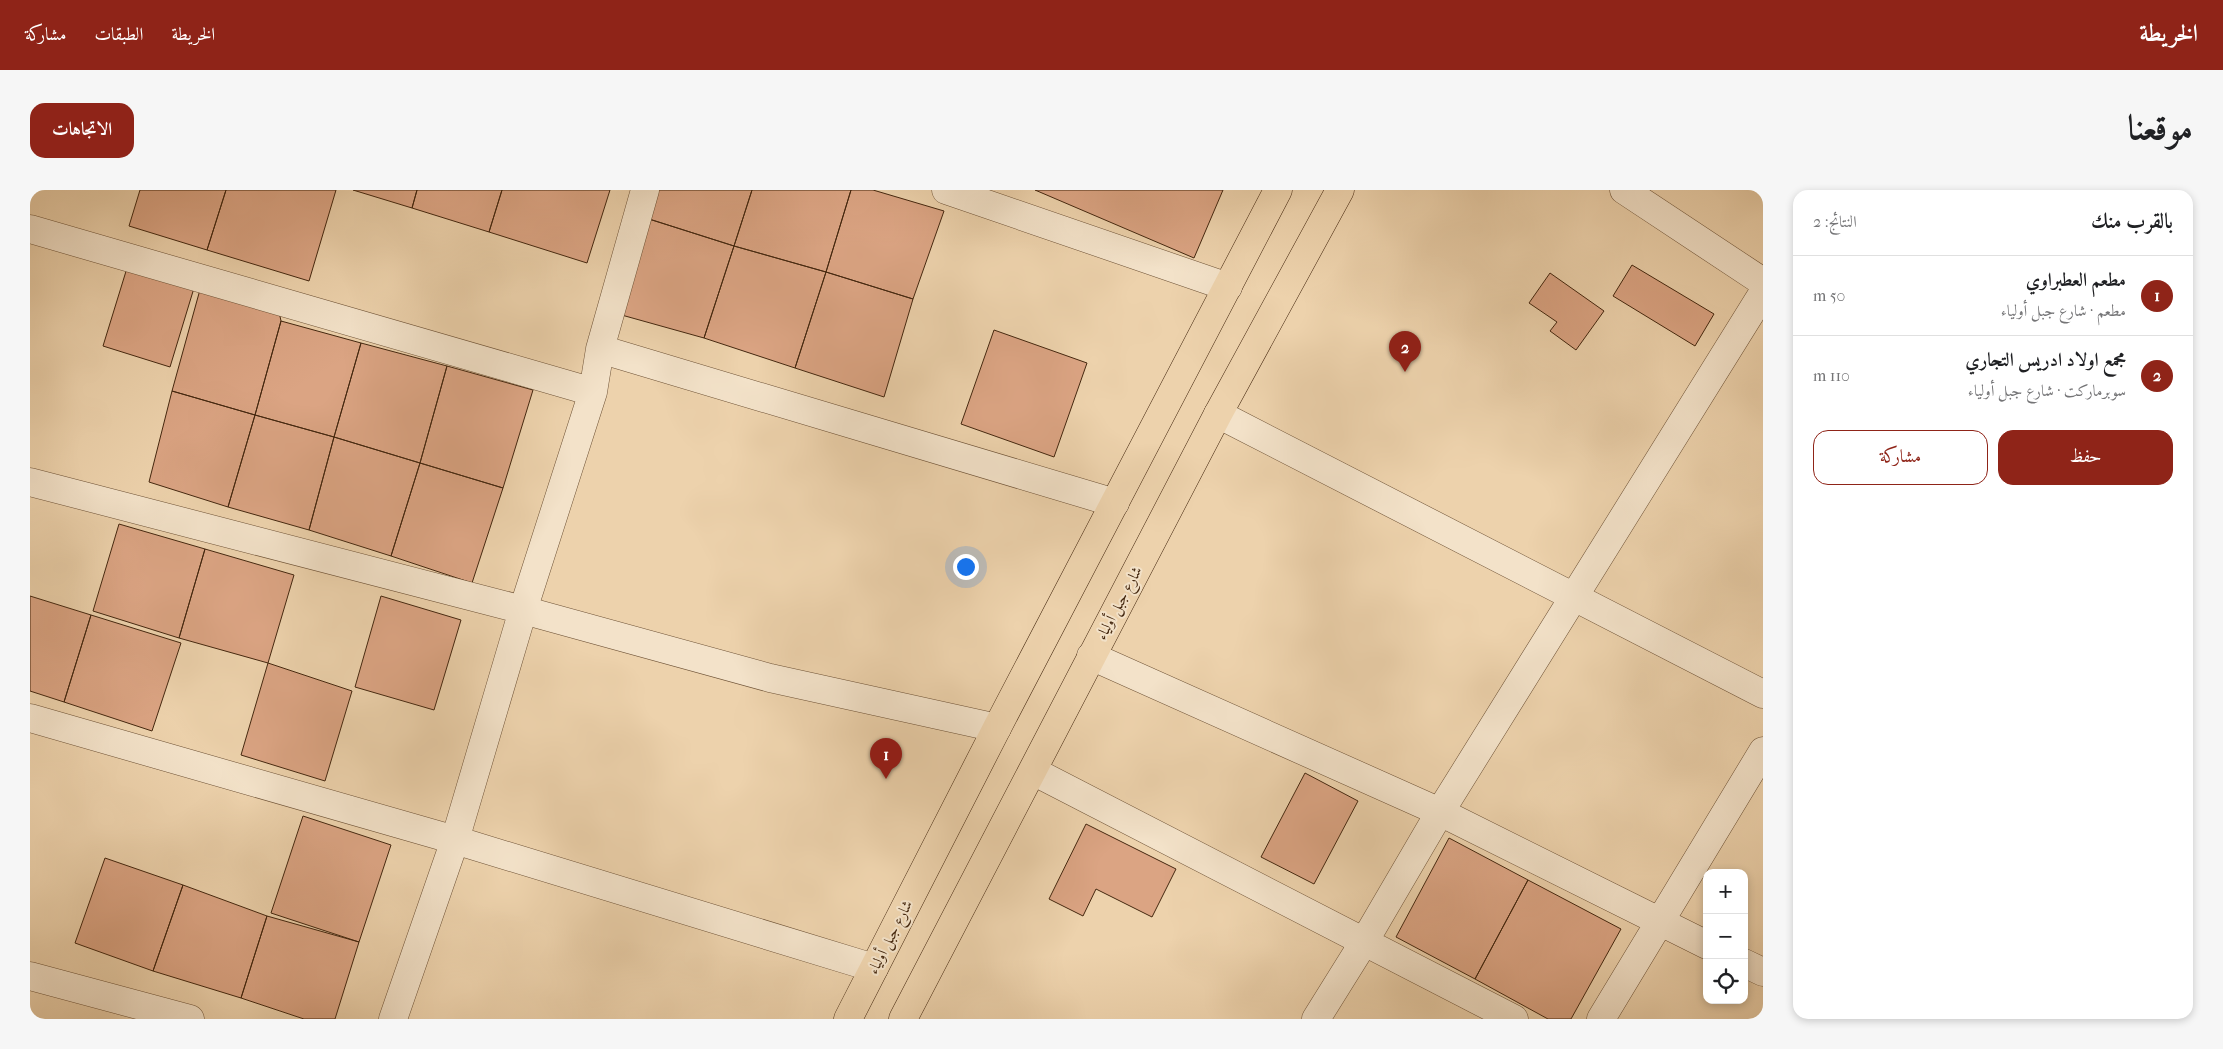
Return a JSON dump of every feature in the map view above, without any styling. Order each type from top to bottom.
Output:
[{"type":"main road","name":"شارع جبل أولياء","points":[[848,1019],[997,728],[1278,190]]},
{"type":"main road","name":"شارع جبل أولياء","points":[[903,1019],[1218,414],[1340,190]]},
{"type":"street","points":[[393,1019],[455,840],[523,610],[592,392],[600,350],[645,190]]},
{"type":"street","points":[[946,190],[1228,286]]},
{"type":"street","points":[[1624,190],[1763,282]]},
{"type":"street","points":[[30,229],[592,392]]},
{"type":"street","points":[[1316,1019],[1364,942],[1440,812],[1763,293]]},
{"type":"street","points":[[600,350],[1115,503]]},
{"type":"street","points":[[1218,414],[1763,694]]},
{"type":"street","points":[[30,482],[523,610],[770,678],[997,728]]},
{"type":"street","points":[[1091,656],[1440,812],[1659,923],[1703,943]]},
{"type":"street","points":[[30,718],[455,840],[874,968]]},
{"type":"street","points":[[1601,1019],[1763,751]]},
{"type":"street","points":[[1033,771],[1514,1019]]},
{"type":"street","points":[[1748,965],[1763,972]]},
{"type":"street","points":[[30,976],[190,1019]]},
{"type":"building","points":[[140,190],[226,190],[207,250],[129,226]]},
{"type":"building","points":[[226,190],[336,190],[309,281],[207,250]]},
{"type":"building","points":[[353,190],[417,190],[412,208]]},
{"type":"building","points":[[417,190],[502,190],[489,232],[412,208]]},
{"type":"building","points":[[502,190],[610,190],[587,263],[489,232]]},
{"type":"building","points":[[658,190],[752,190],[734,246],[649,219]]},
{"type":"building","points":[[752,190],[851,190],[826,272],[734,246]]},
{"type":"building","points":[[851,190],[873,190],[944,211],[913,299],[826,272]]},
{"type":"building","points":[[1035,190],[1223,190],[1194,258]]},
{"type":"building","points":[[649,219],[734,246],[704,338],[618,314]]},
{"type":"building","points":[[734,246],[826,272],[795,368],[704,338]]},
{"type":"building","points":[[1632,265],[1714,314],[1695,346],[1613,296]]},
{"type":"building","points":[[127,268],[194,288],[170,367],[103,346]]},
{"type":"building","points":[[826,272],[913,299],[884,397],[795,368]]},
{"type":"building","points":[[1550,273],[1604,311],[1576,350],[1550,331],[1557,322],[1529,303]]},
{"type":"building","points":[[201,286],[278,307],[281,321],[255,415],[172,391]]},
{"type":"building","points":[[281,321],[361,343],[334,437],[255,415]]},
{"type":"building","points":[[994,330],[1087,363],[1054,457],[961,424]]},
{"type":"building","points":[[361,343],[447,366],[420,463],[334,437]]},
{"type":"building","points":[[447,366],[533,390],[503,488],[420,463]]},
{"type":"building","points":[[172,391],[255,415],[228,507],[149,482]]},
{"type":"building","points":[[255,415],[334,437],[309,530],[228,507]]},
{"type":"building","points":[[334,437],[420,463],[391,556],[309,530]]},
{"type":"building","points":[[420,463],[503,488],[472,583],[391,556]]},
{"type":"building","points":[[119,524],[205,549],[179,638],[93,611]]},
{"type":"building","points":[[205,549],[294,575],[268,663],[179,638]]},
{"type":"building","points":[[30,596],[91,615],[64,702],[30,691]]},
{"type":"building","points":[[381,596],[461,620],[434,710],[355,687]]},
{"type":"building","points":[[91,615],[181,643],[152,731],[64,702]]},
{"type":"building","points":[[268,663],[352,691],[325,781],[241,755]]},
{"type":"building","points":[[1305,773],[1358,801],[1314,884],[1261,857]]},
{"type":"building","points":[[303,816],[391,845],[359,942],[271,913]]},
{"type":"building","points":[[1086,824],[1176,869],[1152,917],[1096,889],[1083,916],[1049,899]]},
{"type":"building","points":[[1449,838],[1528,880],[1475,979],[1396,937]]},
{"type":"building","points":[[105,858],[183,885],[153,971],[75,943]]},
{"type":"building","points":[[1528,880],[1621,929],[1571,1019],[1548,1019],[1475,979]]},
{"type":"building","points":[[183,885],[267,916],[241,998],[153,971]]},
{"type":"building","points":[[267,916],[359,942],[335,1019],[304,1019],[241,998]]},
{"type":"place","name":"مجمع اولاد ادريس التجاري","points":[[1405,372]]},
{"type":"place","name":"مطعم العطبراوي","points":[[886,779]]}]
